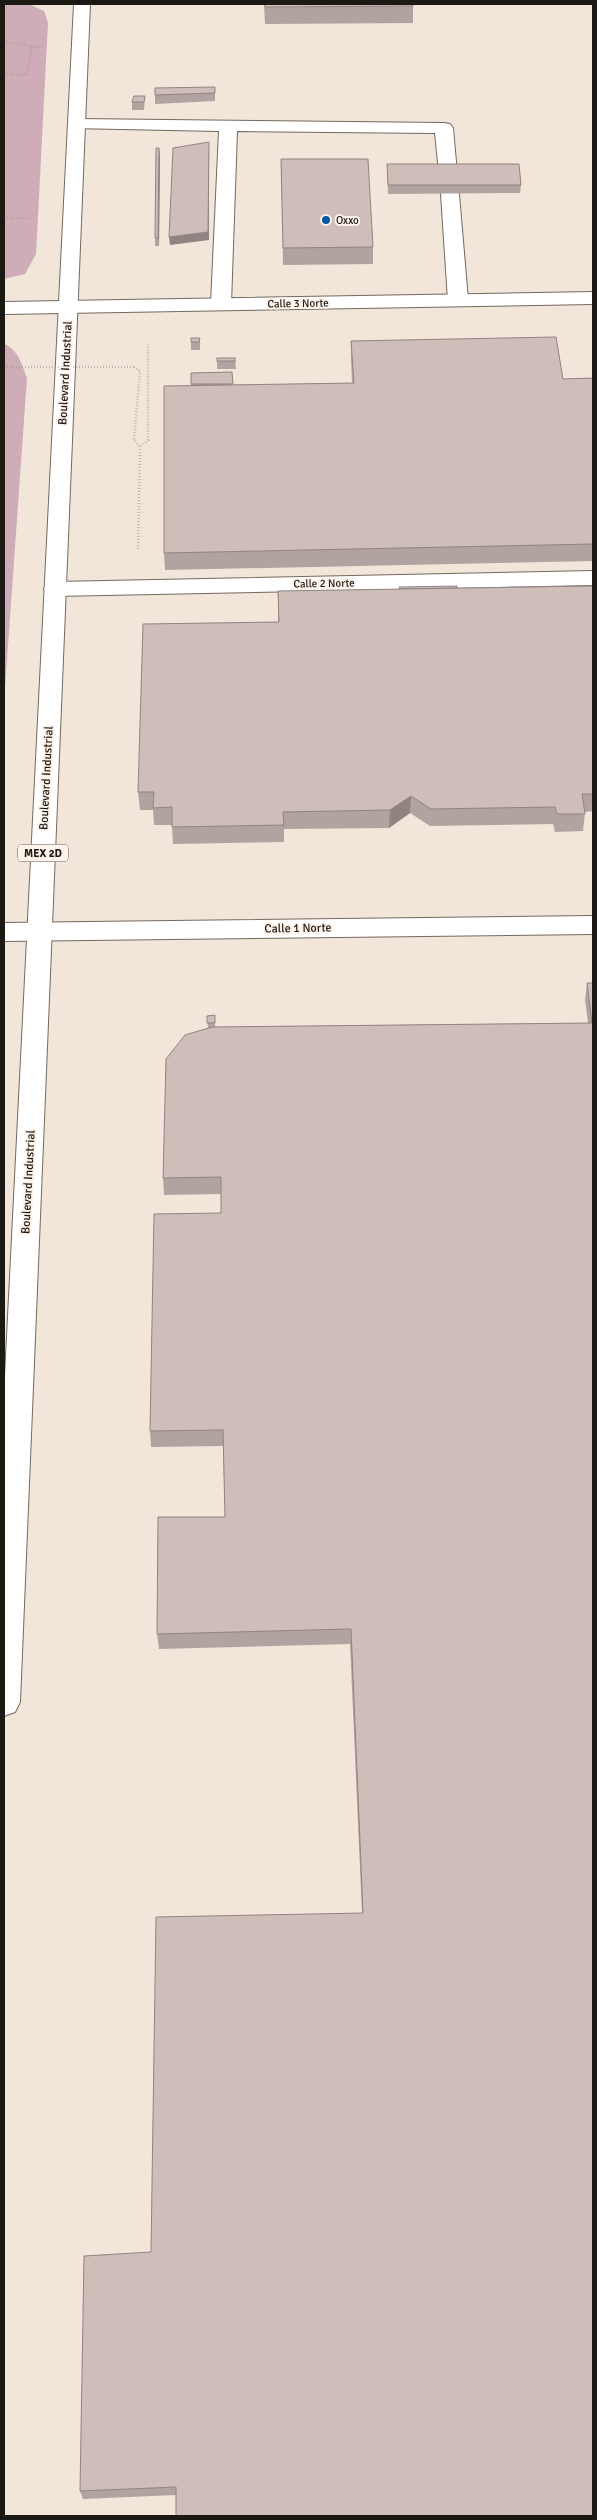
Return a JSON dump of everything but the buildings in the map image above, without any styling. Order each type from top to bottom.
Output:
[{"type":"main road","name":"Boulevard Industrial","points":[[4,1702],[82,4]]},
{"type":"main road","points":[[77,124],[444,128],[448,172]]},
{"type":"main road","points":[[220,304],[228,126]]},
{"type":"main road","points":[[450,194],[458,300]]},
{"type":"main road","name":"Calle 3 Norte","points":[[4,308],[593,298]]},
{"type":"main road","name":"Calle 2 Norte","points":[[55,589],[593,578]]},
{"type":"main road","name":"Calle 1 Norte","points":[[4,932],[593,925]]},
{"type":"path","points":[[4,74],[27,75],[32,46]]},
{"type":"path","points":[[140,447],[148,440],[148,343]]},
{"type":"path","points":[[4,367],[134,368],[140,370],[134,440],[140,447],[137,587]]},
{"type":"shaded area","points":[[4,4],[29,4],[44,11],[48,23],[36,254],[25,274],[4,279]]},
{"type":"shaded area","points":[[4,344],[9,346],[16,354],[27,378],[4,702]]},
{"type":"place","name":"Oxxo","points":[[326,220]]}]
